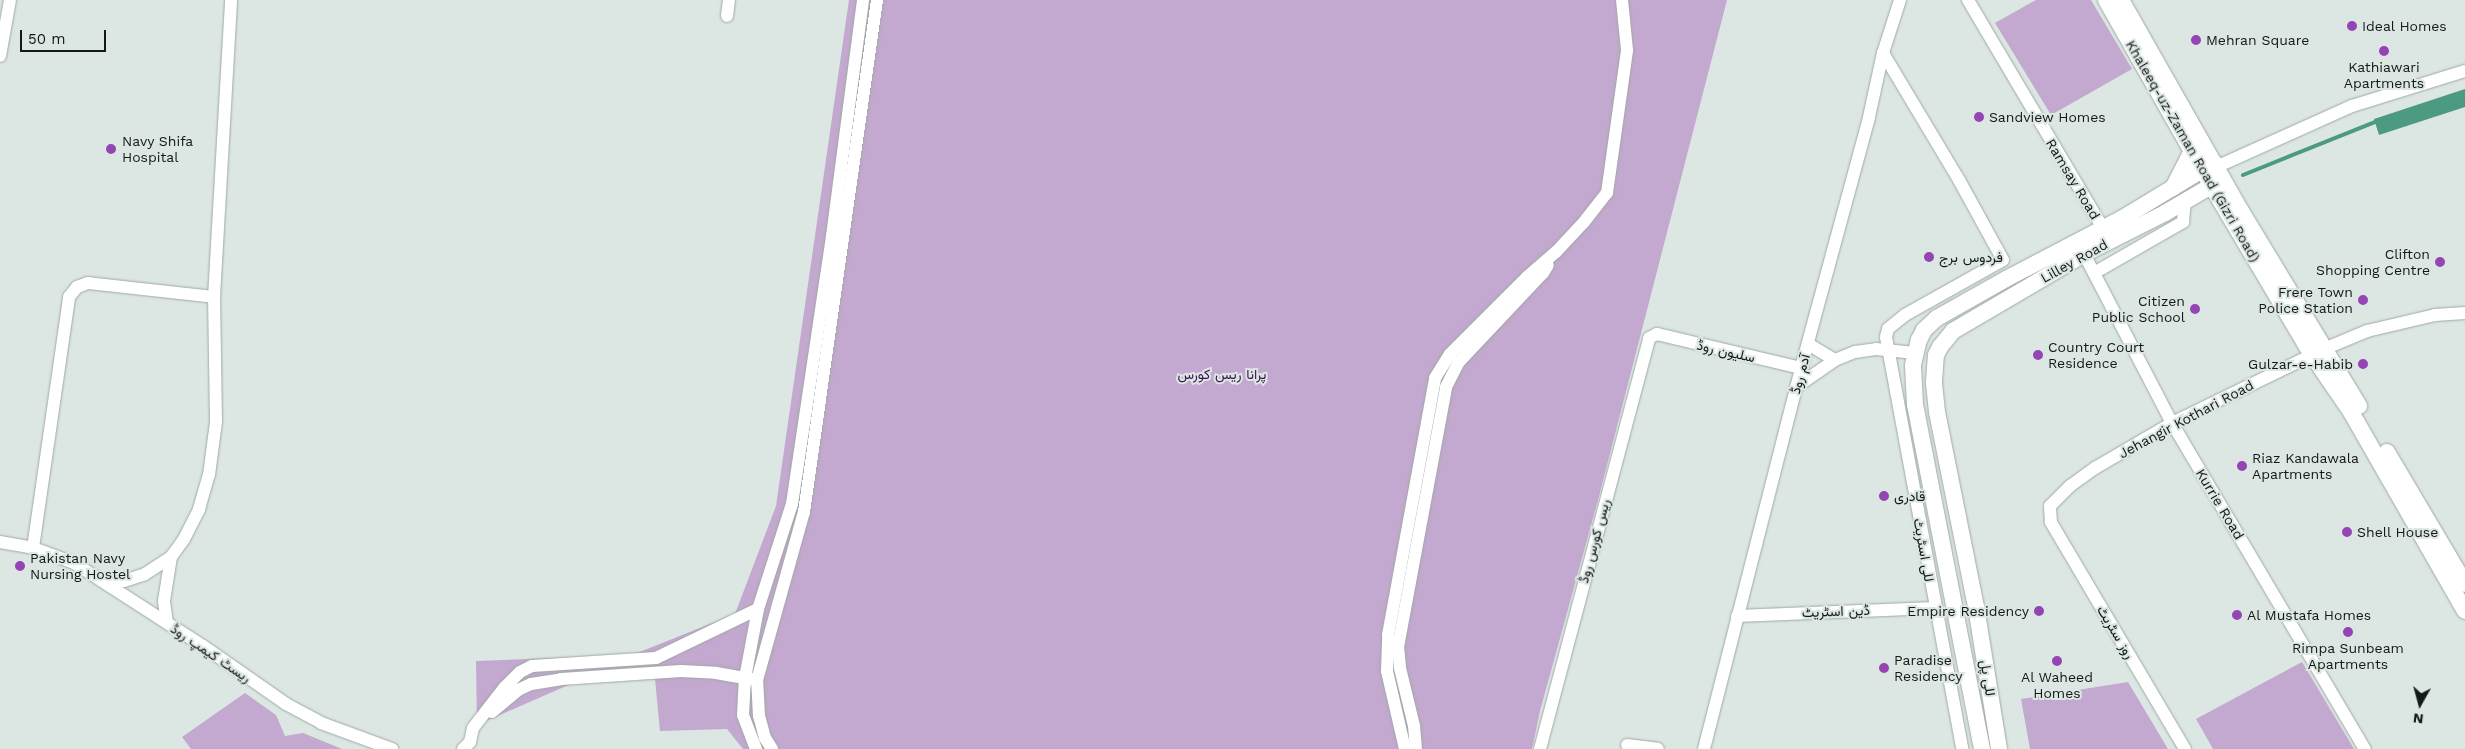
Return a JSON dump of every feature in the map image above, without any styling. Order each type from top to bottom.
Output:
[{"type":"main road","name":"Khaleeq-uz-Zaman Road (Gizri Road)","points":[[2106,0],[2193,149],[2214,172]]},
{"type":"main road","name":"Khaleeq-uz-Zaman Road (Gizri Road)","points":[[2121,0],[2214,172],[2465,611]]},
{"type":"main road","points":[[2173,188],[2193,149]]},
{"type":"main road","name":"Lilley Road","points":[[1915,353],[1924,330],[1937,318],[2173,188],[2214,172]]},
{"type":"main road","name":"Lilley Road","points":[[1936,355],[1940,346],[1953,331],[2084,254],[2157,217],[2184,200],[2214,172]]},
{"type":"main road","name":"Khaleeq-uz-Zaman Road (Gizri Road)","points":[[2318,352],[2353,396],[2465,584]]},
{"type":"main road","name":"للی پل","points":[[1915,353],[1915,405],[1982,749]]},
{"type":"main road","name":"للی پل","points":[[1936,355],[1934,382],[1937,412],[1976,607],[1999,749]]},
{"type":"street","points":[[0,56],[10,0]]},
{"type":"street","points":[[101,580],[124,581],[145,574],[171,556],[184,539],[198,509],[209,476],[216,422],[214,297],[231,0]]},
{"type":"street","points":[[726,16],[729,0]]},
{"type":"street","points":[[756,749],[744,715],[751,679],[758,609],[792,504],[832,236],[863,0]]},
{"type":"street","points":[[772,749],[765,738],[751,679],[804,512],[877,0]]},
{"type":"street","points":[[1404,749],[1387,671],[1388,635],[1435,378],[1450,354],[1527,277],[1556,252],[1584,222],[1607,193],[1627,50],[1622,0]]},
{"type":"street","name":"آدم روڈ","points":[[1704,749],[1796,387],[1869,117],[1883,53],[1900,0]]},
{"type":"street","name":"Ramsay Road","points":[[1968,0],[2103,228]]},
{"type":"street","name":"للی اسٹریٹ","points":[[1883,53],[1959,180],[2002,260],[1894,323],[1888,329],[1887,351],[1962,749]]},
{"type":"street","name":"Lilley Road","points":[[2214,172],[2352,106],[2465,71]]},
{"type":"street","points":[[2094,273],[2183,222],[2184,200]]},
{"type":"street","points":[[1416,749],[1414,726],[1400,668],[1398,647],[1446,387],[1459,362],[1543,273],[1556,252]]},
{"type":"street","name":"Kurrie Road","points":[[2084,254],[2172,423],[2365,749]]},
{"type":"street","points":[[34,548],[69,297],[77,287],[88,283],[214,297]]},
{"type":"street","name":"Jehangir Kothari Road","points":[[2048,515],[2050,506],[2070,486],[2095,468],[2172,423],[2318,352],[2367,331],[2435,315],[2465,313]]},
{"type":"street","name":"سلیون روڈ","points":[[1652,335],[1657,334],[1801,368]]},
{"type":"street","name":"ریس کورس روڈ","points":[[1540,749],[1620,443],[1649,338],[1652,335]]},
{"type":"street","points":[[1808,344],[1835,360]]},
{"type":"street","points":[[1796,387],[1835,360],[1867,349],[1915,353]]},
{"type":"street","name":"روز سٹریٹ","points":[[2048,515],[2050,522],[2185,749]]},
{"type":"street","name":"ریسٹ کیمپ روڈ","points":[[0,542],[34,548],[74,563],[167,623],[286,704],[321,723],[392,749]]},
{"type":"street","points":[[167,623],[164,601],[171,556]]},
{"type":"street","name":"ڈین اسٹریٹ","points":[[1737,616],[1934,608]]},
{"type":"street","points":[[470,747],[473,728],[504,688],[520,672],[532,666],[656,658],[758,609]]},
{"type":"street","points":[[473,728],[518,690],[531,684],[561,679],[681,670],[716,672],[751,679]]},
{"type":"street","points":[[1628,745],[1658,749]]},
{"type":"green space","name":"پرانا ریس کورس","points":[[849,0],[1727,0],[1598,500],[1540,711],[1532,749],[743,749],[727,729],[660,731],[655,679],[573,683],[477,725],[476,661],[632,655],[735,614],[776,506]]},
{"type":"green space","points":[[2036,0],[2091,0],[2132,69],[2051,115],[1995,23]]},
{"type":"green space","points":[[2302,662],[2354,749],[2213,749],[2196,719]]},
{"type":"green space","points":[[2128,682],[2168,749],[2030,749],[2021,699]]},
{"type":"green space","points":[[245,693],[276,715],[285,736],[303,733],[342,749],[191,749],[182,737]]},
{"type":"shaded area","points":[[2465,89],[2465,107],[2379,135],[2374,119]]},
{"type":"waterway","points":[[2243,175],[2380,120]]},
{"type":"place","name":"Ideal Homes","points":[[2352,26]]},
{"type":"place","name":"Mehran Square","points":[[2196,40]]},
{"type":"place","name":"Kathiawari Apartments","points":[[2384,51]]},
{"type":"place","name":"Sandview Homes","points":[[1979,117]]},
{"type":"place","name":"Navy Shifa Hospital","points":[[111,149]]},
{"type":"place","name":"فردوس برج","points":[[1929,257]]},
{"type":"place","name":"Clifton Shopping Centre","points":[[2440,262]]},
{"type":"place","name":"Frere Town Police Station","points":[[2363,300]]},
{"type":"place","name":"Citizen Public School","points":[[2195,309]]},
{"type":"place","name":"Country Court Residence","points":[[2038,355]]},
{"type":"place","name":"Gulzar-e-Habib","points":[[2363,364]]},
{"type":"place","name":"Riaz Kandawala Apartments","points":[[2242,466]]},
{"type":"place","name":"قادری","points":[[1884,496]]},
{"type":"place","name":"Shell House","points":[[2347,532]]},
{"type":"place","name":"Pakistan Navy Nursing Hostel","points":[[20,566]]},
{"type":"place","name":"Empire Residency","points":[[2039,611]]},
{"type":"place","name":"Al Mustafa Homes","points":[[2237,615]]},
{"type":"place","name":"Rimpa Sunbeam Apartments","points":[[2348,632]]},
{"type":"place","name":"Al Waheed Homes","points":[[2057,661]]},
{"type":"place","name":"Paradise Residency","points":[[1884,668]]}]
